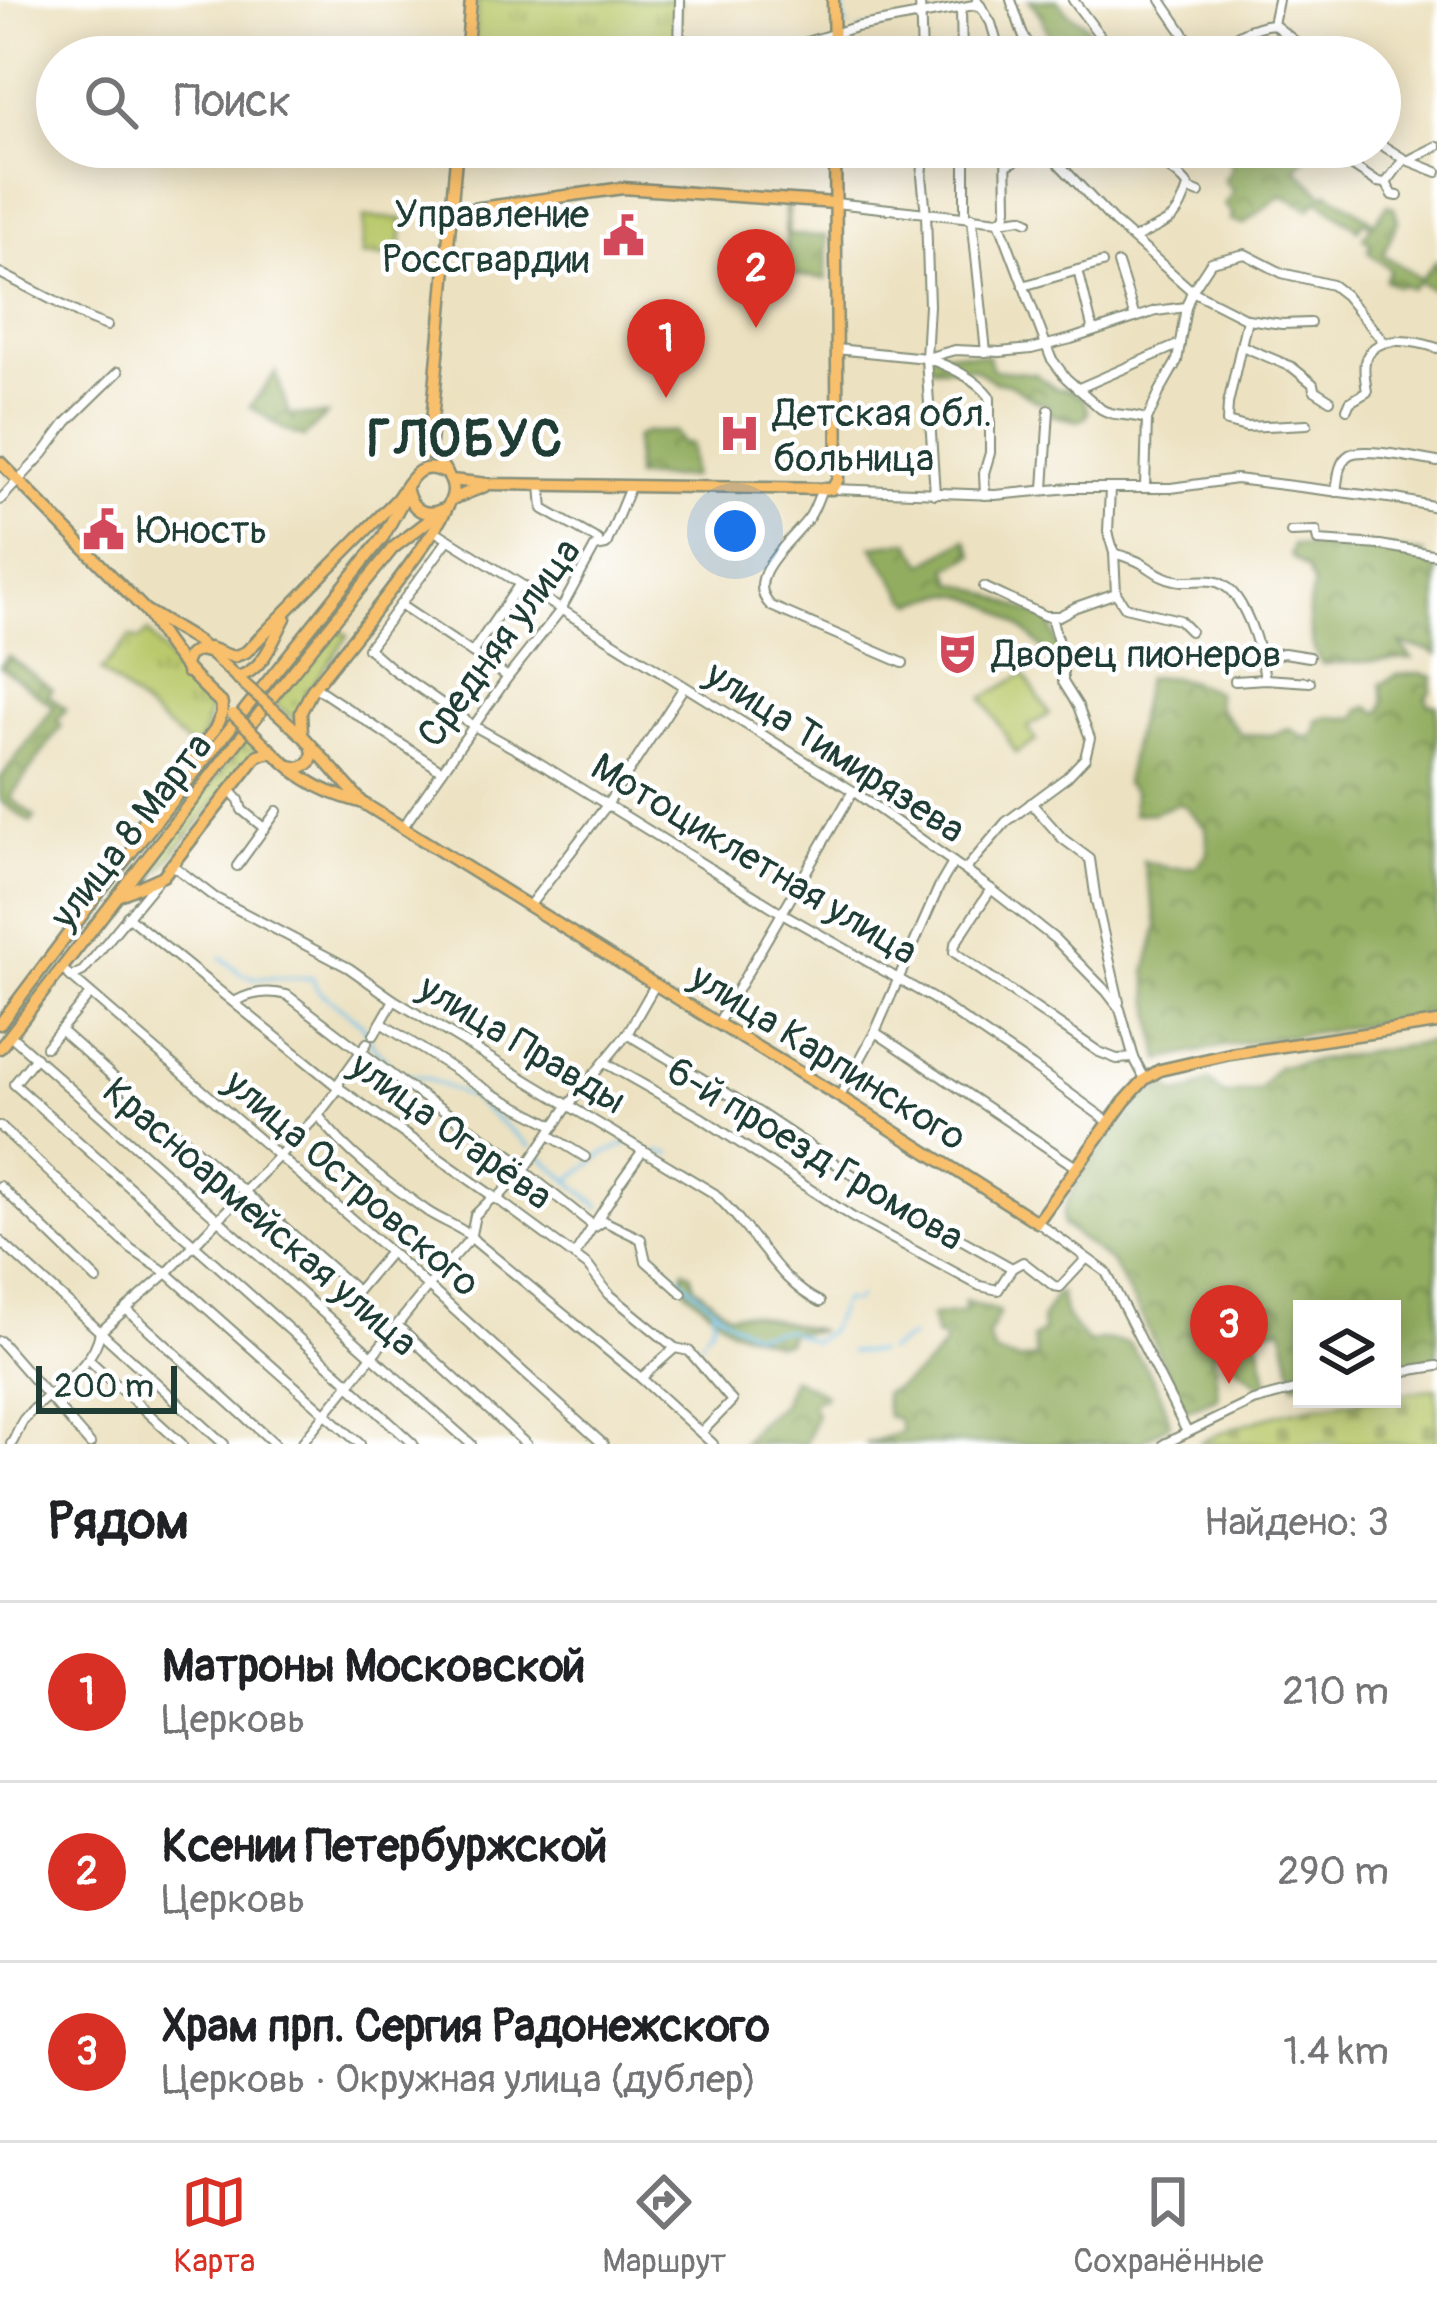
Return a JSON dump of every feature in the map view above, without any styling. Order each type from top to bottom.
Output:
[{"type":"main road","points":[[468,36],[471,0]]},
{"type":"main road","points":[[833,0],[834,36]]},
{"type":"main road","points":[[188,673],[189,655],[202,647],[242,656],[424,468],[431,450],[456,168]]},
{"type":"main road","points":[[424,468],[488,484],[826,489],[838,479],[835,168]]},
{"type":"main road","points":[[451,212],[609,188],[835,203]]},
{"type":"main road","points":[[287,765],[310,764],[314,753],[300,729],[301,712],[315,687],[435,531],[448,504],[448,477],[431,450]]},
{"type":"main road","name":"улица Карпинского","points":[[0,462],[146,610],[202,647],[252,691],[308,741],[364,803]]},
{"type":"main road","name":"улица 8 Марта","points":[[0,1048],[66,973],[144,860],[393,548],[448,504],[488,484]]},
{"type":"main road","points":[[407,489],[411,503],[425,513],[448,504]]},
{"type":"main road","name":"улица 8 Марта","points":[[1,1021],[383,537],[407,489]]},
{"type":"main road","points":[[236,677],[256,669],[294,603]]},
{"type":"main road","name":"улица Карпинского","points":[[146,610],[169,651],[188,673],[318,790],[364,803],[1036,1222]]},
{"type":"main road","points":[[134,850],[143,821],[215,730],[221,702]]},
{"type":"main road","points":[[255,734],[258,754]]},
{"type":"main road","points":[[116,897],[165,872],[258,754],[273,752]]},
{"type":"main road","points":[[144,860],[148,873],[165,872]]},
{"type":"main road","points":[[50,959],[66,973]]},
{"type":"main road","points":[[1036,1222],[1144,1079],[1171,1066],[1207,1058],[1437,1023]]},
{"type":"street","points":[[679,36],[680,0]]},
{"type":"street","points":[[920,0],[921,36]]},
{"type":"street","points":[[1011,0],[1024,36]]},
{"type":"street","points":[[1073,0],[1100,36]]},
{"type":"street","points":[[1161,0],[1185,36]]},
{"type":"street","points":[[1273,24],[1278,0]]},
{"type":"street","points":[[834,36],[856,27],[979,4],[995,36]]},
{"type":"street","points":[[961,9],[962,36]]},
{"type":"street","points":[[1239,36],[1265,24],[1273,24],[1289,36]]},
{"type":"street","points":[[1401,166],[1437,146]]},
{"type":"street","points":[[1401,156],[1437,172]]},
{"type":"street","points":[[923,168],[926,358],[935,494]]},
{"type":"street","points":[[966,168],[986,352]]},
{"type":"street","points":[[999,221],[1006,215],[1007,168]]},
{"type":"street","points":[[1064,168],[1115,223],[1192,291],[1247,319],[1310,323]]},
{"type":"street","points":[[1166,168],[1199,193]]},
{"type":"street","points":[[1356,168],[1386,183]]},
{"type":"street","points":[[1386,183],[1399,168]]},
{"type":"street","points":[[1386,183],[1398,196]]},
{"type":"street","points":[[1134,238],[1174,218],[1188,188]]},
{"type":"street","points":[[835,203],[1028,221]]},
{"type":"street","points":[[999,221],[1051,358],[1077,389],[1108,413],[1132,413],[1147,420]]},
{"type":"street","points":[[1145,487],[1147,420],[1177,361],[1192,291],[1211,262],[1245,254],[1282,273],[1332,285],[1384,342]]},
{"type":"street","points":[[1023,286],[1102,262]]},
{"type":"street","points":[[1118,264],[1135,318]]},
{"type":"street","points":[[1078,270],[1093,332]]},
{"type":"street","points":[[0,273],[107,326]]},
{"type":"street","points":[[926,358],[955,350],[1031,349],[1156,311],[1186,307]]},
{"type":"street","points":[[1247,319],[1227,422],[1246,427],[1307,424]]},
{"type":"street","points":[[1347,409],[1366,392],[1365,362],[1378,345],[1402,341],[1437,348]]},
{"type":"street","points":[[1077,389],[1181,344]]},
{"type":"street","points":[[1242,346],[1292,367],[1330,400]]},
{"type":"street","points":[[836,349],[926,358],[964,374],[987,391],[990,453],[985,495]]},
{"type":"street","points":[[0,500],[118,372]]},
{"type":"street","points":[[1044,489],[1049,410]]},
{"type":"street","points":[[1336,492],[1343,460],[1352,453],[1437,462]]},
{"type":"street","points":[[903,663],[771,606],[762,595],[765,572],[826,489],[985,495],[1044,489],[1171,488],[1237,479],[1437,507]]},
{"type":"street","points":[[541,485],[543,509],[598,540]]},
{"type":"street","name":"Средняя улица","points":[[403,827],[560,611],[596,548],[606,545],[630,487]]},
{"type":"street","points":[[1110,489],[1108,532],[1116,593],[1125,608],[1179,620],[1190,632]]},
{"type":"street","name":"улица Тимирязева","points":[[435,531],[853,791],[991,889],[1055,939],[1120,1010],[1144,1079]]},
{"type":"street","points":[[1291,532],[1316,531],[1318,541],[1437,554]]},
{"type":"street","points":[[448,540],[400,605],[508,677]]},
{"type":"street","points":[[1114,553],[1177,581],[1216,580],[1226,586],[1246,615],[1262,657],[1264,679]]},
{"type":"street","points":[[472,653],[519,584]]},
{"type":"street","points":[[984,587],[1032,612],[1051,616],[1116,593]]},
{"type":"street","name":"Мотоциклетная улица","points":[[400,605],[368,648],[392,669],[474,726],[932,998],[1109,1123]]},
{"type":"street","points":[[965,871],[1006,822],[1085,758],[1090,738],[1063,682],[1063,660],[1051,616]]},
{"type":"street","points":[[1262,657],[1284,653],[1309,657]]},
{"type":"street","points":[[1235,681],[1310,682]]},
{"type":"street","points":[[315,687],[442,771]]},
{"type":"street","points":[[529,906],[607,805],[684,687]]},
{"type":"street","points":[[230,790],[242,810],[264,829]]},
{"type":"street","points":[[717,1023],[853,791]]},
{"type":"street","points":[[1031,803],[1063,839],[1090,859],[1120,1010]]},
{"type":"street","points":[[237,866],[277,811]]},
{"type":"street","points":[[840,1096],[953,863]]},
{"type":"street","points":[[66,973],[83,971],[165,872]]},
{"type":"street","name":"улица Правды","points":[[165,872],[349,968],[715,1194],[785,1277],[820,1301]]},
{"type":"street","points":[[991,889],[954,952],[1100,1052],[1117,1059],[1134,1058]]},
{"type":"street","name":"улица Огарёва","points":[[127,916],[339,1088],[588,1266],[609,1294],[675,1348],[689,1352],[732,1400],[701,1433]]},
{"type":"street","name":"улица Островского","points":[[66,973],[430,1287],[603,1444]]},
{"type":"street","points":[[301,1444],[471,1235],[478,1210],[497,1199],[525,1168],[627,1034],[655,985]]},
{"type":"street","points":[[46,1047],[91,994]]},
{"type":"street","points":[[234,1002],[244,995],[286,995],[367,1043],[401,1082],[525,1168],[595,1227]]},
{"type":"street","points":[[100,1332],[167,1273],[318,1115],[394,1000]]},
{"type":"street","points":[[381,1024],[552,1131],[585,1157]]},
{"type":"street","points":[[60,1030],[357,1291],[390,1252]]},
{"type":"street","points":[[875,1032],[1076,1167]]},
{"type":"street","points":[[627,1034],[760,1113],[889,1199],[1012,1268],[1023,1262],[1060,1287],[1086,1258]]},
{"type":"street","name":"Красноармейская улица","points":[[10,1035],[471,1444]]},
{"type":"street","points":[[36,1057],[14,1084],[413,1444]]},
{"type":"street","name":"6-й проезд Громова","points":[[605,1063],[702,1118],[852,1217],[980,1286],[998,1290],[1012,1268]]},
{"type":"street","points":[[318,1115],[361,1159],[424,1209],[471,1235],[713,1444]]},
{"type":"street","points":[[0,1126],[131,1250],[167,1273],[360,1444]]},
{"type":"street","points":[[574,1256],[643,1150]]},
{"type":"street","points":[[0,1186],[98,1280]]},
{"type":"street","points":[[595,1227],[604,1221],[641,1239],[646,1261],[682,1293]]},
{"type":"street","name":"улица Карпинского","points":[[1036,1222],[1106,1272],[1186,1432]]},
{"type":"street","points":[[0,1241],[224,1444]]},
{"type":"street","points":[[126,1309],[275,1444]]},
{"type":"street","points":[[398,1326],[526,1444]]},
{"type":"street","points":[[15,1442],[22,1421],[88,1359],[100,1332]]},
{"type":"street","points":[[0,1341],[90,1444]]},
{"type":"street","points":[[641,1378],[675,1348]]},
{"type":"street","points":[[88,1359],[182,1444]]},
{"type":"street","points":[[1401,1372],[1437,1366]]},
{"type":"street","points":[[1164,1444],[1252,1401],[1293,1390]]},
{"type":"green space","points":[[478,0],[679,0],[678,36],[475,36]]},
{"type":"green space","points":[[1029,0],[1057,0],[1093,36],[1049,36]]},
{"type":"green space","points":[[1297,168],[1324,195],[1328,192],[1375,222],[1388,205],[1394,208],[1398,221],[1383,254],[1421,279],[1437,260],[1437,292],[1418,282],[1411,289],[1385,280],[1390,270],[1370,254],[1372,245],[1363,238],[1372,225],[1363,221],[1358,229],[1318,200],[1309,209],[1282,195],[1244,224],[1231,221],[1232,213],[1224,205],[1233,192],[1224,180],[1231,170]]},
{"type":"green space","points":[[785,204],[788,235],[827,236],[826,279],[787,274]]},
{"type":"green space","points":[[364,217],[403,219],[400,257],[362,255]]},
{"type":"green space","points":[[932,350],[988,356],[995,370],[1036,374],[1055,389],[1083,398],[1086,417],[1079,421],[1051,415],[1049,406],[973,368],[934,368],[929,365]]},
{"type":"green space","points":[[276,372],[289,415],[327,415],[304,437],[250,407]]},
{"type":"green space","points":[[646,432],[676,432],[681,442],[691,444],[692,477],[635,477],[635,438]]},
{"type":"green space","points":[[966,539],[974,555],[948,568],[954,583],[1050,620],[1061,675],[1041,647],[995,608],[960,595],[914,603],[907,599],[872,546],[909,541],[924,564]]},
{"type":"green space","points":[[1293,545],[1424,553],[1423,561],[1437,571],[1437,655],[1400,644],[1412,659],[1322,664],[1309,626],[1314,586],[1308,570],[1290,556]]},
{"type":"green space","points":[[335,627],[348,636],[306,694],[297,722],[274,703]]},
{"type":"green space","points":[[148,632],[210,710],[203,737],[193,749],[101,671],[130,637],[139,640]]},
{"type":"green space","points":[[8,656],[52,689],[48,695],[66,709],[57,721],[62,725],[10,798],[35,817],[31,823],[0,801],[0,779],[54,707],[0,666]]},
{"type":"green space","points":[[1024,674],[1049,714],[1028,727],[1036,741],[1016,753],[983,698]]},
{"type":"green space","points":[[1397,675],[1433,677],[1426,698],[1437,705],[1437,1014],[1160,1060],[1146,972],[1158,926],[1143,861],[1170,868],[1196,867],[1208,853],[1206,829],[1184,805],[1133,814],[1134,791],[1125,784],[1146,678],[1182,679],[1216,692],[1218,707],[1241,734],[1271,735],[1289,729],[1307,738],[1322,719],[1357,717],[1359,710],[1368,707],[1382,711],[1381,684]]},
{"type":"green space","points":[[249,735],[256,744],[255,753],[160,871],[151,871],[149,863]]},
{"type":"green space","points":[[1437,1041],[1437,1358],[1401,1365],[1401,1300],[1293,1300],[1293,1375],[1282,1327],[1257,1332],[1269,1389],[1213,1347],[1218,1397],[1185,1411],[1113,1264],[1063,1225],[1063,1215],[1082,1176],[1110,1139],[1165,1084],[1176,1094],[1209,1081],[1224,1095],[1260,1090],[1277,1067]]},
{"type":"green space","points":[[684,1270],[694,1286],[728,1314],[747,1313],[820,1331],[790,1333],[787,1342],[776,1344],[731,1329],[687,1291]]},
{"type":"green space","points":[[1061,1293],[1066,1315],[1089,1343],[1128,1343],[1154,1381],[1170,1424],[1138,1444],[865,1444],[902,1432],[898,1419],[887,1416],[884,1393],[919,1372],[946,1341],[936,1336],[931,1316],[964,1312],[965,1301],[1000,1312],[988,1336],[995,1353],[1019,1361],[1036,1357],[1033,1338],[1043,1332],[1042,1318]]},
{"type":"green space","points":[[792,1378],[825,1394],[812,1405],[816,1414],[806,1444],[742,1444],[782,1404]]},
{"type":"green space","points":[[1437,1388],[1437,1444],[1198,1444],[1293,1411],[1401,1408],[1401,1394]]},
{"type":"waterway","points":[[843,0],[848,26]]},
{"type":"waterway","points":[[858,31],[890,25]]},
{"type":"waterway","points":[[221,957],[254,978],[312,978],[317,989],[362,1024],[396,1072],[426,1078],[471,1098],[531,1147]]},
{"type":"waterway","points":[[571,1179],[602,1155],[628,1143]]},
{"type":"waterway","points":[[657,1152],[671,1154]]},
{"type":"waterway","points":[[540,1156],[600,1207]]},
{"type":"waterway","points":[[652,1254],[731,1322],[754,1333],[787,1330],[813,1342],[829,1331],[839,1309]]},
{"type":"waterway","points":[[841,1305],[843,1300],[858,1298]]},
{"type":"waterway","points":[[705,1334],[713,1323],[713,1309]]},
{"type":"waterway","points":[[887,1351],[911,1337]]},
{"type":"waterway","points":[[850,1352],[877,1352]]},
{"type":"place","name":"Управление Россгвардии","points":[[623,235]]},
{"type":"place","name":"Ксении Петербуржской","points":[[756,328]]},
{"type":"place","name":"Матроны Московской","points":[[666,398]]},
{"type":"place","name":"Детская обл. больница","points":[[739,434]]},
{"type":"place","name":"Юность","points":[[103,529]]},
{"type":"place","name":"Дворец пионеров","points":[[958,653]]},
{"type":"place","name":"Храм прп. Сергия Радонежского","points":[[1229,1384]]},
{"type":"district","name":"ГЛОБУС","points":[[466,438]]}]
